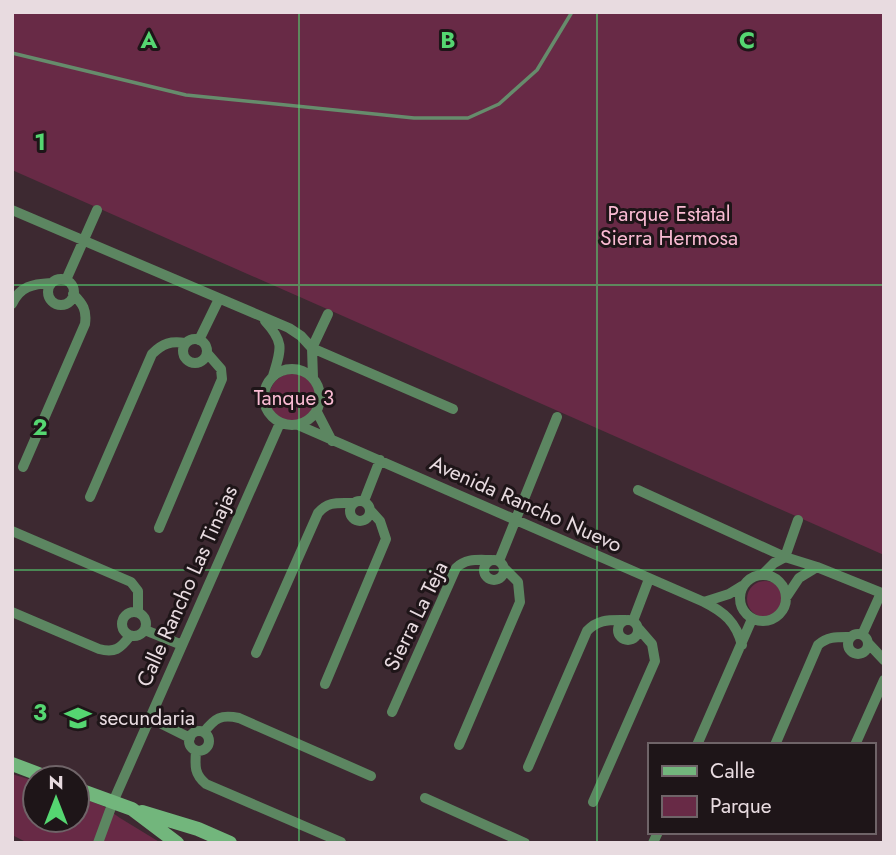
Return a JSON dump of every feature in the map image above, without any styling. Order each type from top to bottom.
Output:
[{"type":"street","points":[[66,280],[97,210]]},
{"type":"street","points":[[12,211],[289,328],[302,336],[312,348],[453,409]]},
{"type":"street","points":[[12,304],[23,288],[61,279],[70,283],[87,314],[23,467]]},
{"type":"street","points":[[51,283],[48,294],[55,303],[67,303],[74,294]]},
{"type":"street","points":[[199,340],[219,299]]},
{"type":"street","points":[[313,378],[312,348],[328,314]]},
{"type":"street","points":[[262,318],[278,335],[279,356],[273,376],[267,385],[265,407],[280,423],[298,425],[309,421],[317,412],[321,400],[320,388],[313,378],[304,371],[293,369],[273,376]]},
{"type":"street","points":[[159,528],[222,379],[221,369],[199,340],[192,339],[185,343],[182,349],[186,361],[199,363],[207,353]]},
{"type":"street","points":[[90,497],[152,354],[161,345],[185,343]]},
{"type":"street","points":[[317,412],[332,442]]},
{"type":"street","points":[[459,745],[520,602],[518,582],[498,563],[557,417]]},
{"type":"street","name":"Calle Rancho Las Tinajas","points":[[98,843],[181,645],[280,423]]},
{"type":"street","name":"Avenida Rancho Nuevo","points":[[298,425],[724,612]]},
{"type":"street","points":[[353,503],[350,512],[354,519],[358,521],[367,518],[367,506],[380,460]]},
{"type":"street","points":[[638,490],[785,557],[817,566],[883,594],[860,638]]},
{"type":"street","points":[[256,653],[318,513],[324,506],[334,502],[367,506],[380,521],[386,538],[324,684]]},
{"type":"street","points":[[704,602],[729,594],[751,578],[762,575],[785,557],[797,520]]},
{"type":"street","points":[[12,531],[131,582],[138,591],[138,612]]},
{"type":"street","name":"Sierra La Teja","points":[[392,712],[456,568],[461,562],[498,563]]},
{"type":"street","points":[[724,612],[769,621],[777,618],[783,612],[787,596],[799,578],[817,566]]},
{"type":"street","points":[[762,575],[778,580],[787,596]]},
{"type":"street","points":[[632,623],[649,579]]},
{"type":"street","points":[[698,743],[742,645],[748,616],[740,604],[743,585]]},
{"type":"street","points":[[12,611],[99,649],[112,652],[121,648],[130,636]]},
{"type":"street","points":[[138,612],[144,616],[145,630],[139,636],[130,636],[124,632],[122,620],[126,614],[138,612]]},
{"type":"street","points":[[724,612],[738,631],[742,645]]},
{"type":"street","points":[[528,767],[587,631],[594,623],[606,620],[632,623],[652,644],[655,661],[593,802]]},
{"type":"street","points":[[145,630],[181,645]]},
{"type":"street","points":[[776,743],[818,645],[834,636],[860,638],[884,660]]},
{"type":"street","points":[[856,743],[884,680]]},
{"type":"street","points":[[204,732],[215,718],[225,715],[240,718],[371,776]]},
{"type":"street","points":[[150,718],[190,738]]},
{"type":"street","points":[[198,731],[204,732],[208,736],[207,748],[196,751],[191,748],[190,738],[198,731]]},
{"type":"street","points":[[196,751],[195,769],[198,777],[206,784],[341,842]]},
{"type":"street","points":[[91,794],[198,829],[230,843]]},
{"type":"street","points":[[425,798],[525,843]]},
{"type":"street","points":[[132,809],[177,843]]},
{"type":"green space","name":"Parque Estatal Sierra Hermosa","points":[[12,12],[884,12],[884,555],[12,170]]},
{"type":"green space","name":"Tanque 3","points":[[294,373],[311,381],[319,398],[311,415],[294,423],[277,415],[269,398],[277,381]]},
{"type":"green space","points":[[765,581],[778,586],[783,599],[778,612],[765,617],[752,612],[747,599],[752,586]]},
{"type":"green space","points":[[12,774],[21,777],[21,834],[91,834],[91,801],[103,806],[161,843],[28,843],[12,835]]},
{"type":"waterway","points":[[12,53],[186,95],[414,118],[468,118],[499,104],[537,70],[572,12]]},
{"type":"place","name":"secundaria","points":[[78,718]]}]
